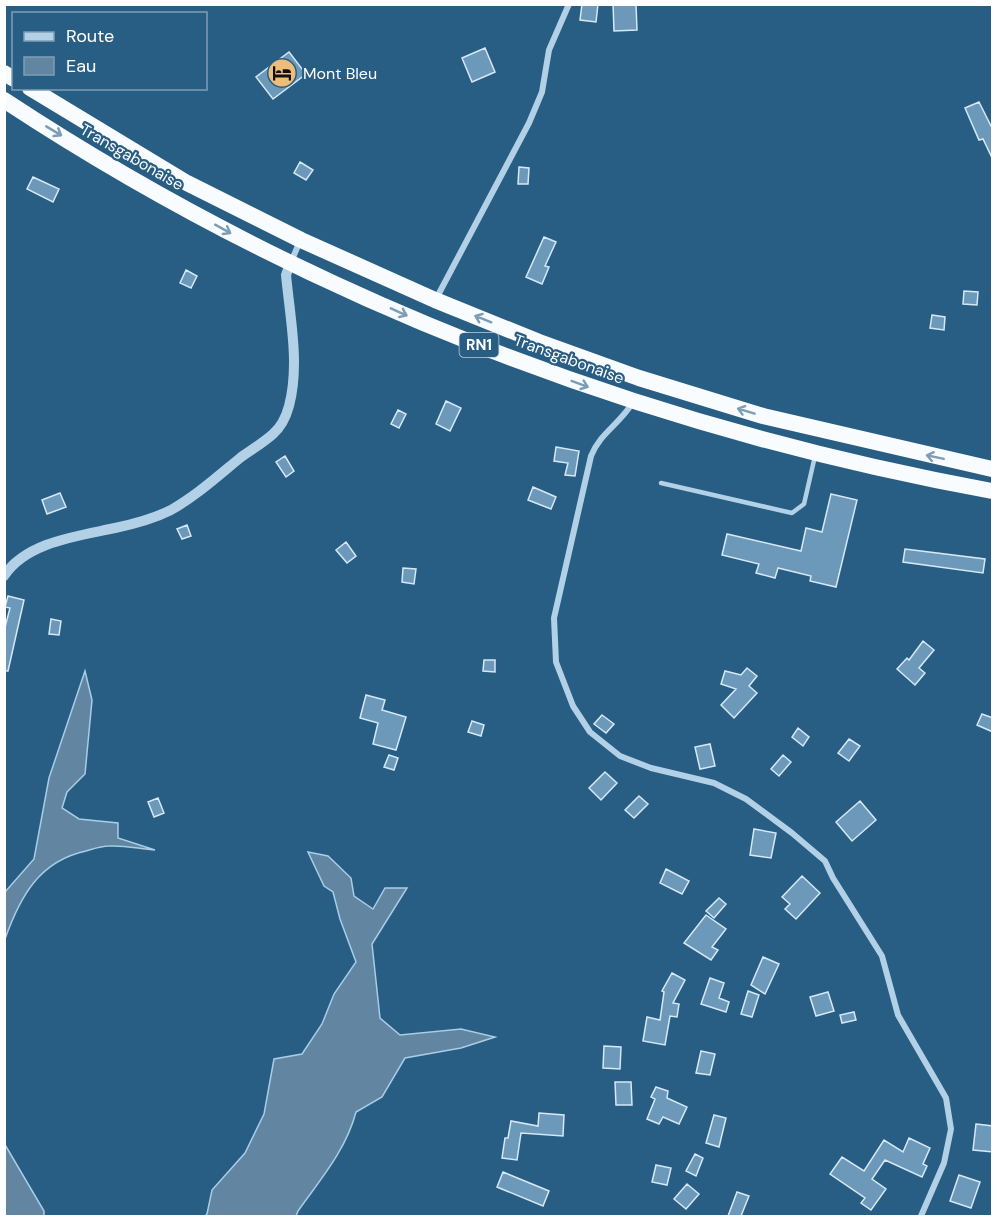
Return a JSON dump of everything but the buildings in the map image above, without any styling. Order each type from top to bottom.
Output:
[{"type":"highway","name":"Transgabonaise","points":[[33,90],[187,183],[301,240],[435,300],[539,342],[639,378],[763,416],[993,469]]},
{"type":"highway","name":"Transgabonaise","points":[[4,100],[239,238],[290,264],[499,353],[634,402],[697,421],[816,453],[993,491]]},
{"type":"street","points":[[435,300],[529,123],[542,92],[549,50],[569,4]]},
{"type":"street","points":[[6,572],[39,549],[75,537],[140,522],[172,509],[274,433],[283,421],[292,387],[294,349],[285,275],[301,240]]},
{"type":"street","points":[[634,402],[619,422],[598,441],[591,456],[554,618],[556,662],[573,706],[590,732],[620,756],[651,768],[714,783],[746,799],[825,861],[833,878],[882,956],[898,1015],[946,1098],[951,1129],[944,1163],[921,1216]]},
{"type":"lane","points":[[661,483],[792,513],[804,504],[816,453]]},
{"type":"water","points":[[85,671],[92,700],[85,774],[67,792],[62,808],[79,819],[118,823],[118,838],[155,850],[103,846],[70,856],[56,863],[44,872],[25,895],[5,939],[5,892],[34,859],[49,778]]},
{"type":"water","points":[[308,852],[328,856],[351,878],[354,896],[373,909],[385,888],[407,888],[372,944],[380,1018],[400,1035],[461,1029],[495,1037],[461,1048],[405,1058],[382,1097],[356,1112],[339,1152],[296,1216],[205,1216],[212,1190],[245,1153],[264,1114],[274,1059],[302,1054],[322,1024],[334,994],[356,962],[333,892],[324,886]]},
{"type":"water","points":[[4,1143],[44,1211],[44,1216],[6,1216]]},
{"type":"place","name":"Mont Bleu","points":[[282,73]]}]
